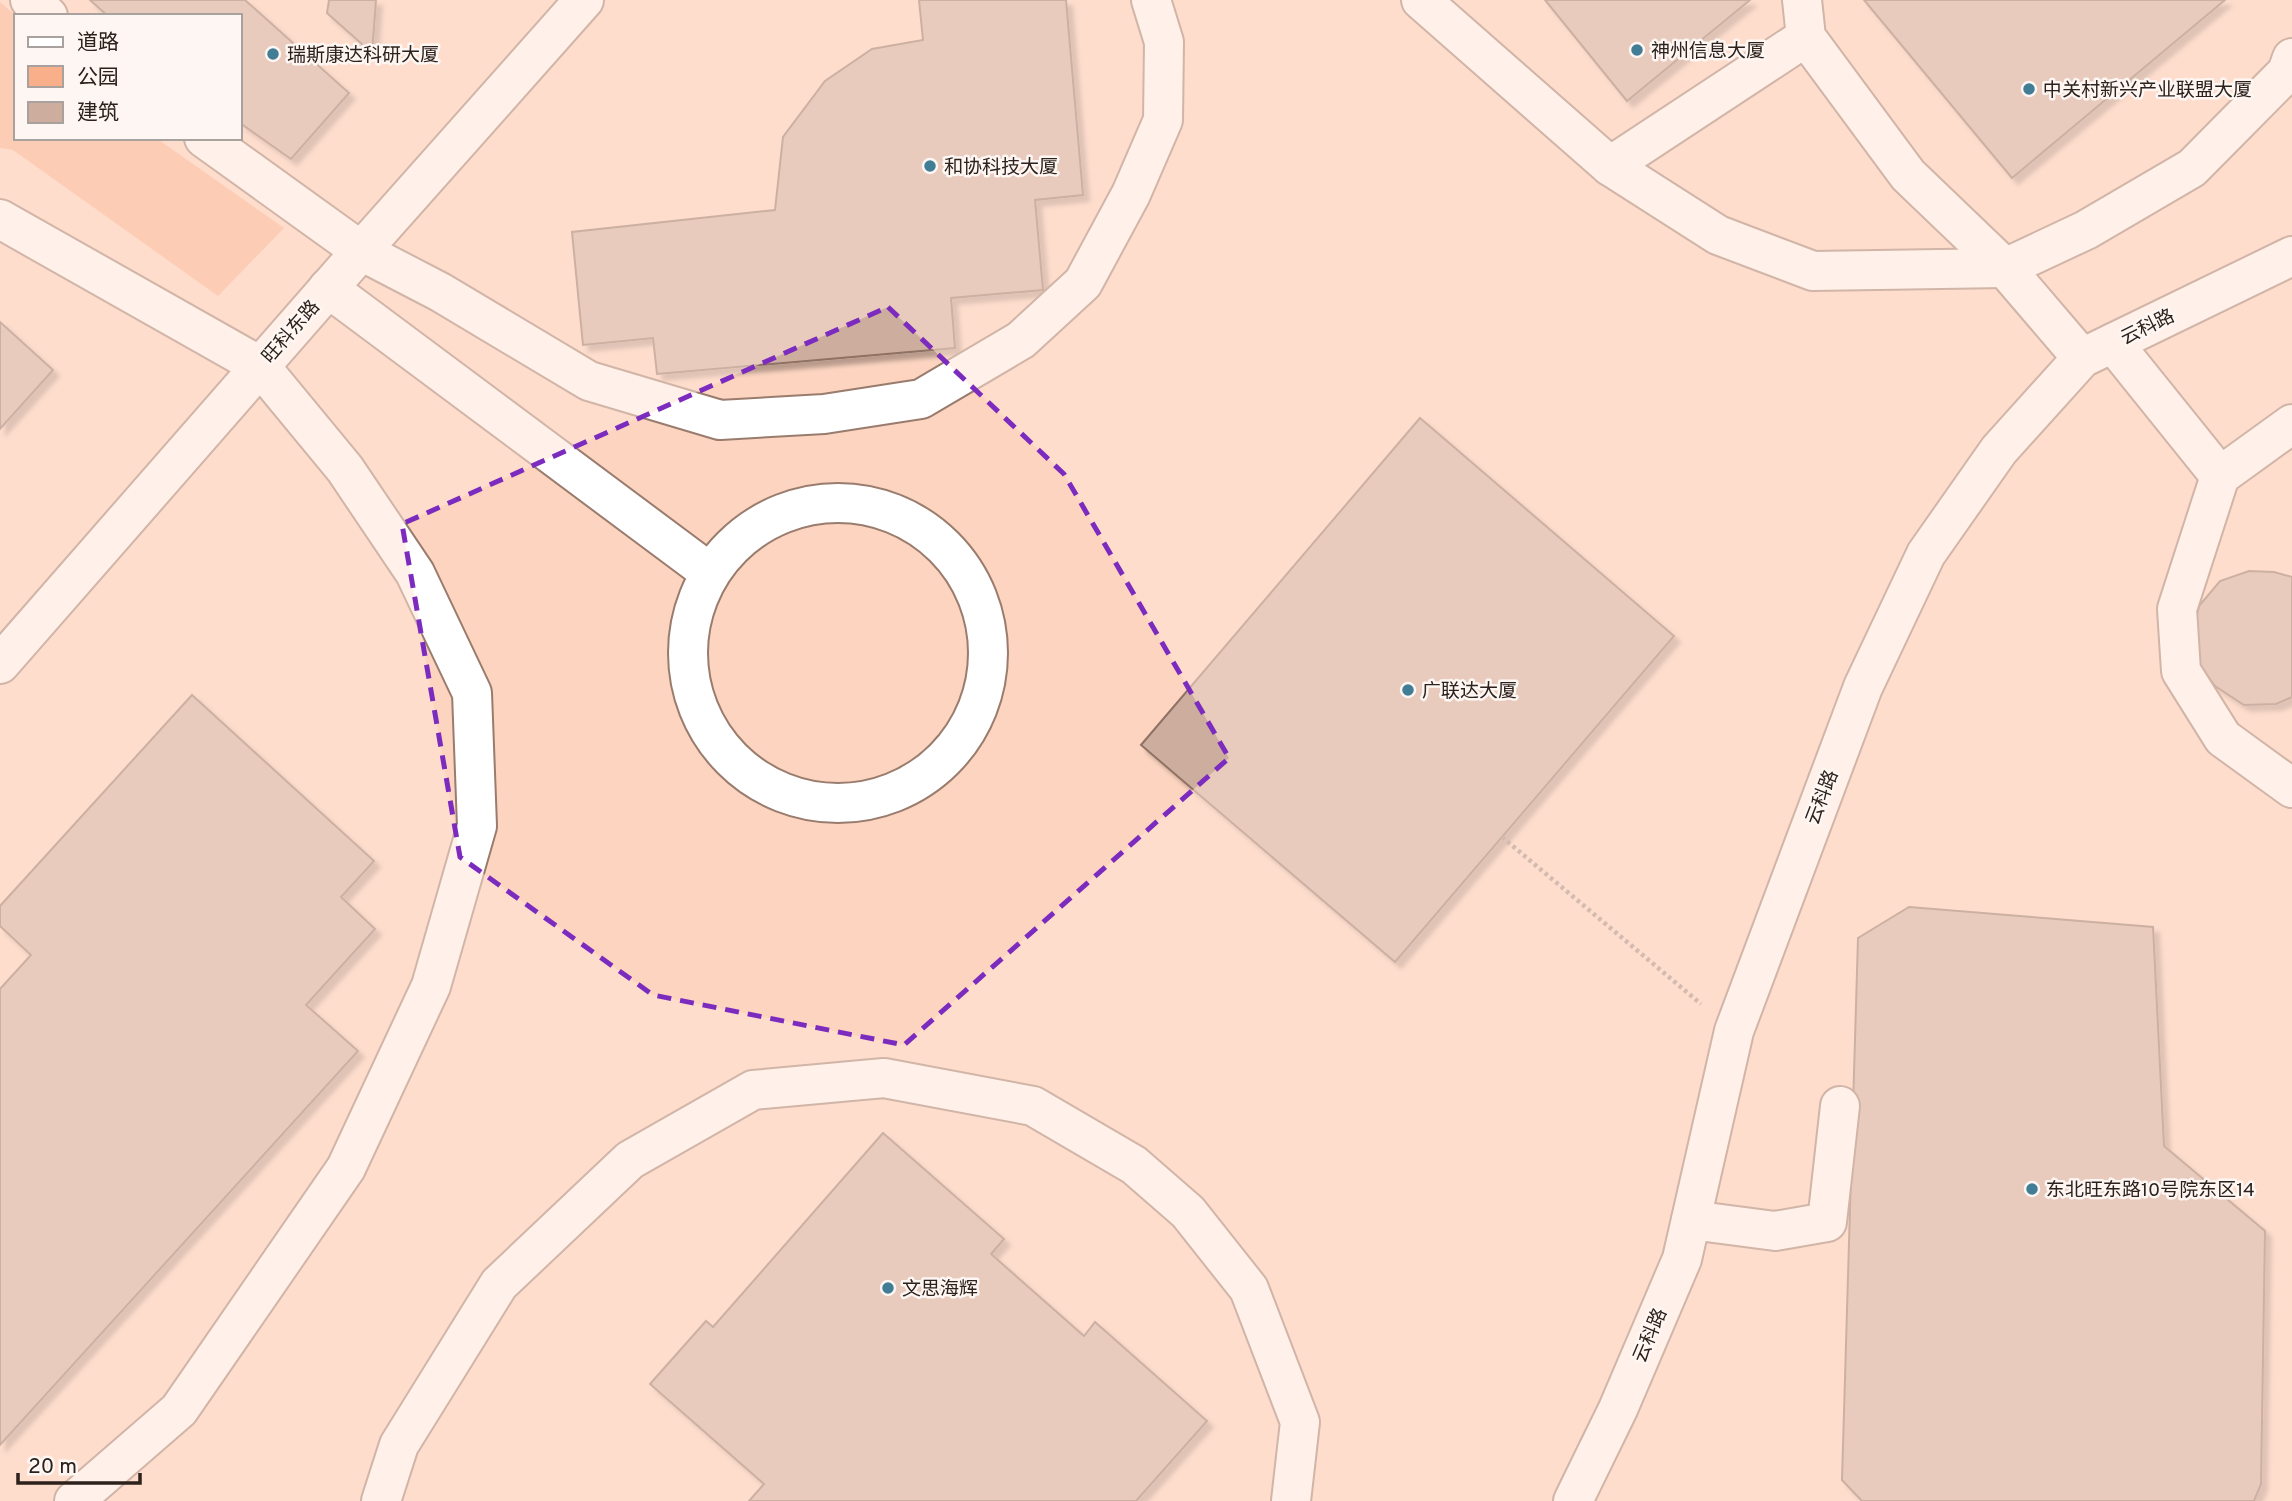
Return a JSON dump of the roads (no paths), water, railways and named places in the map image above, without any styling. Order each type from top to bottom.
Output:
[{"type":"street","points":[[30,0],[46,14]]},
{"type":"street","name":"旺科东路","points":[[0,664],[360,251],[584,0]]},
{"type":"street","points":[[207,140],[360,251],[440,292],[589,381],[720,420],[824,414],[921,399],[1021,340],[1083,283],[1131,194],[1163,120],[1164,42],[1151,0]]},
{"type":"street","points":[[1421,0],[1611,166],[1718,235],[1812,271],[2005,268],[2086,230],[2192,168],[2287,72],[2292,58]]},
{"type":"street","points":[[1611,166],[1804,18],[1909,176],[2005,268],[2097,350],[2220,476]]},
{"type":"street","points":[[0,219],[260,366],[345,469],[415,573],[472,693],[477,826],[432,986],[346,1168],[179,1410],[74,1501]]},
{"type":"street","name":"云科路","points":[[1573,1501],[1618,1409],[1682,1259],[1734,1031],[1863,687],[1926,554],[1999,450],[2097,350],[2292,256]]},
{"type":"street","points":[[328,288],[709,572]]},
{"type":"street","points":[[2292,424],[2220,476],[2177,609],[2180,671],[2223,738],[2292,788]]},
{"type":"street","points":[[831,501],[878,507],[921,526],[956,559],[980,601],[989,648],[983,698],[960,744],[922,779],[876,800],[825,804],[775,791],[732,762],[702,720],[687,671],[689,620],[709,572],[743,534],[784,511],[831,501]]},
{"type":"street","points":[[381,1501],[398,1446],[499,1284],[630,1160],[753,1090],[884,1078],[1033,1106],[1134,1165],[1188,1212],[1249,1289],[1300,1422],[1291,1501]]},
{"type":"street","points":[[1691,1220],[1775,1231],[1827,1222],[1840,1106]]},
{"type":"place","name":"神州信息大厦","points":[[1637,50]]},
{"type":"place","name":"瑞斯康达科研大厦","points":[[273,54]]},
{"type":"place","name":"中关村新兴产业联盟大厦","points":[[2029,89]]},
{"type":"place","name":"和协科技大厦","points":[[930,166]]},
{"type":"place","name":"广联达大厦","points":[[1408,690]]},
{"type":"place","name":"东北旺东路10号院东区14","points":[[2032,1189]]},
{"type":"place","name":"文思海辉","points":[[888,1288]]}]
